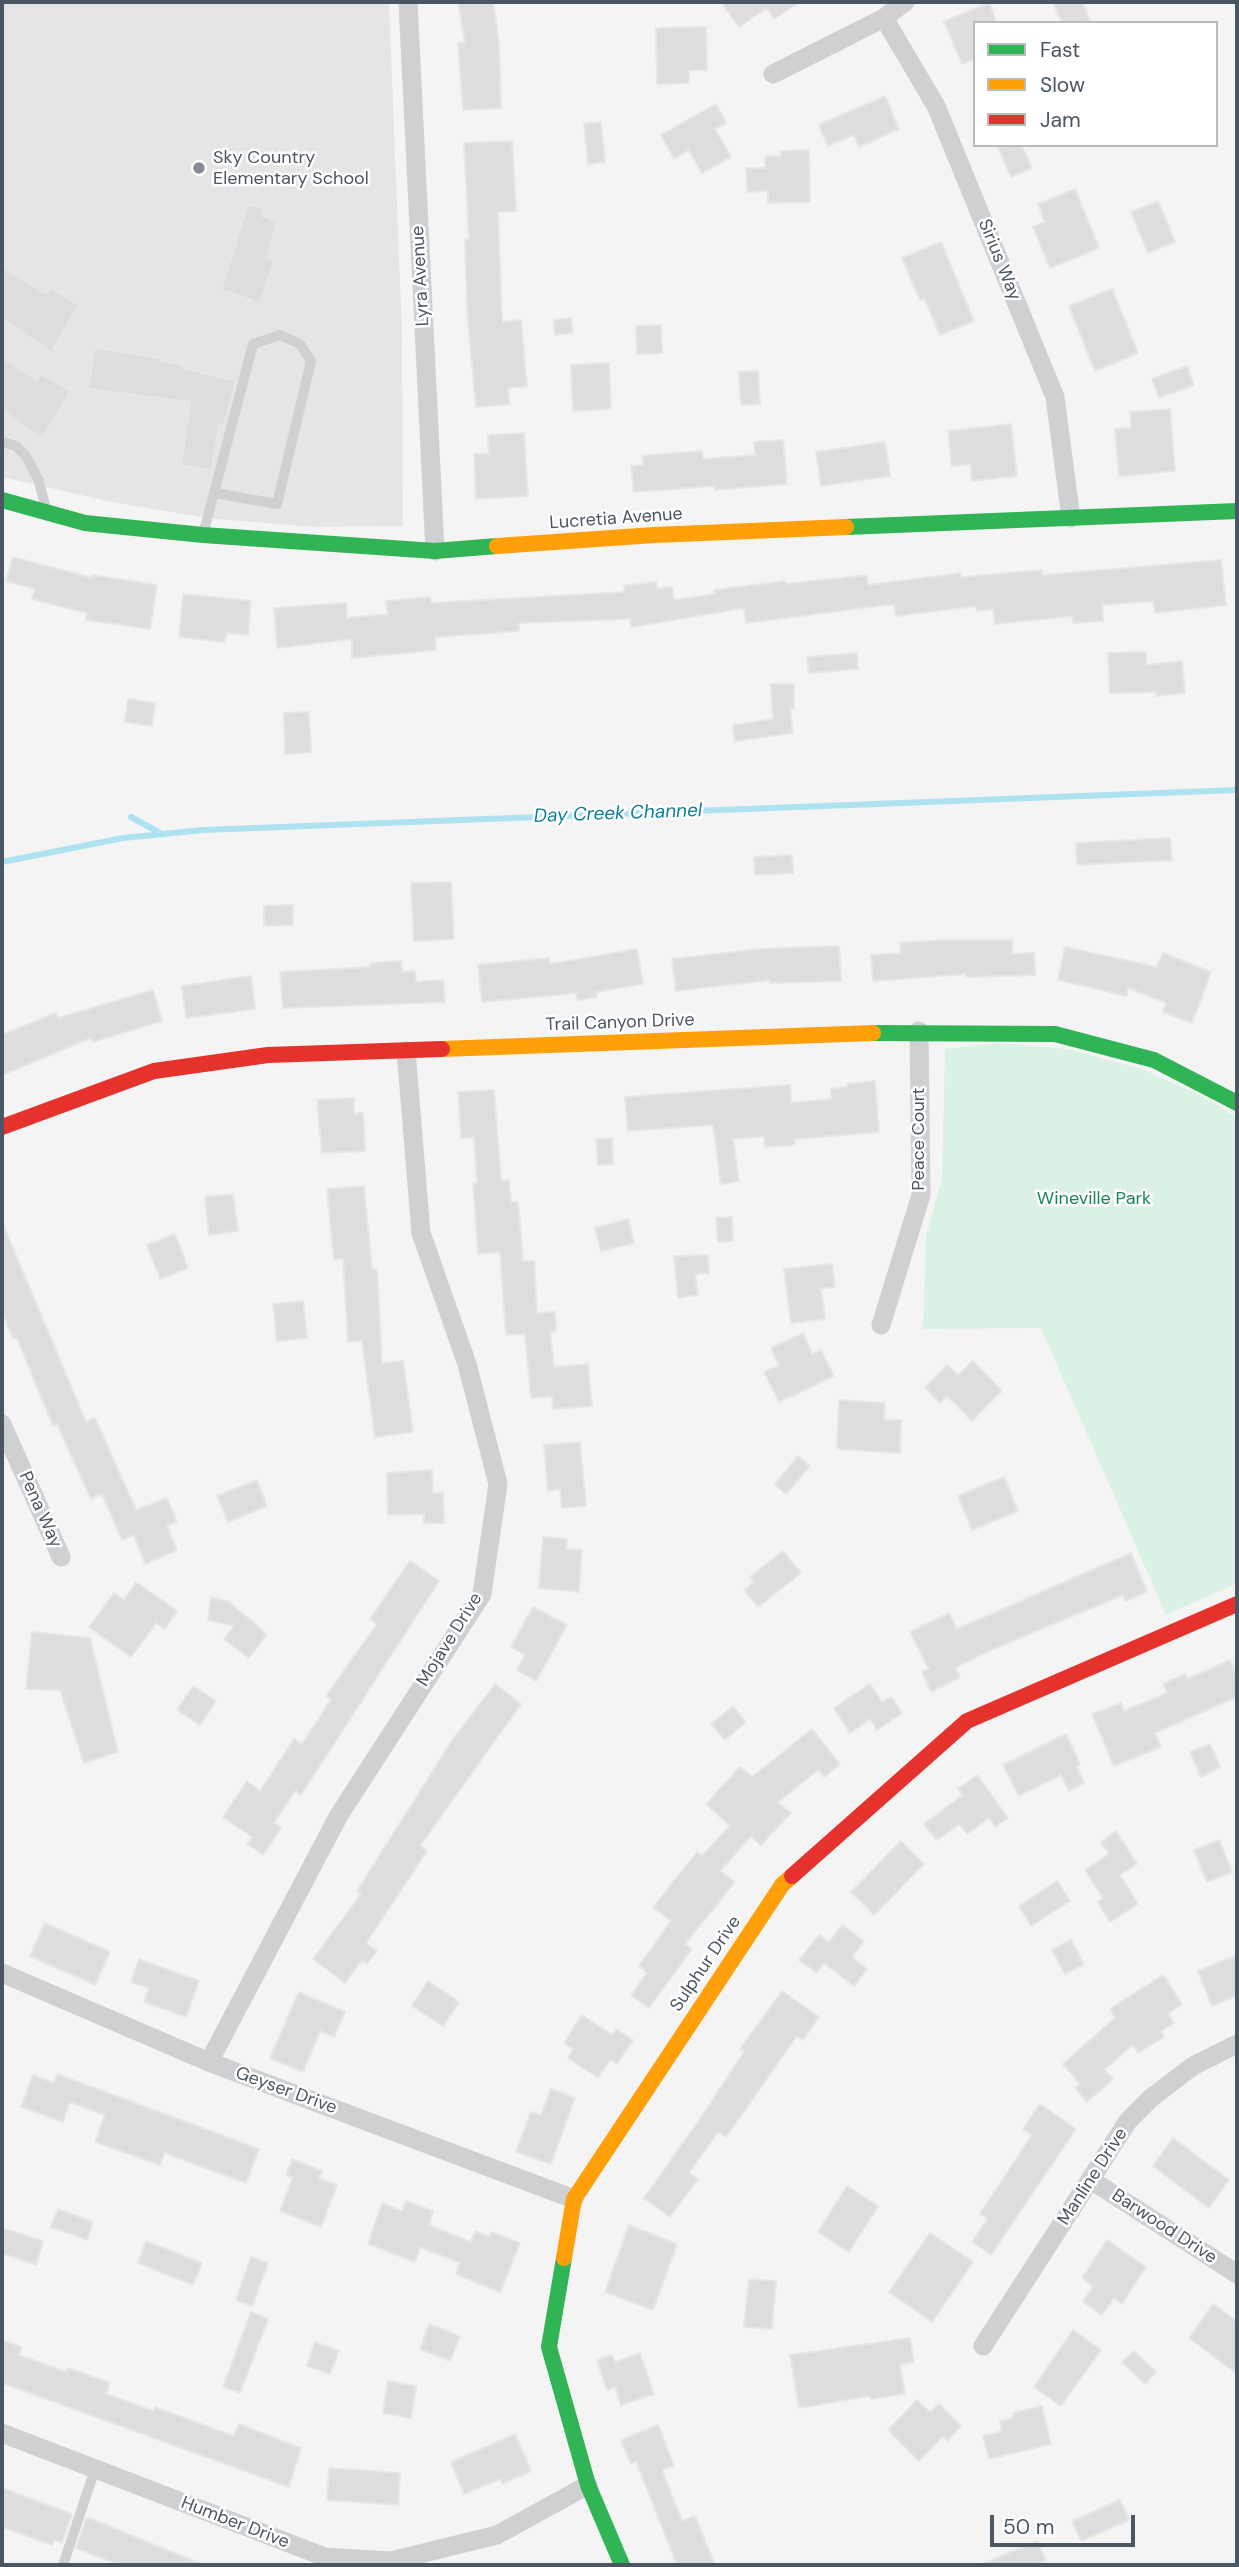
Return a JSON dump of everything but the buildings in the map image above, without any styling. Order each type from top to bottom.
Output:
[{"type":"street","name":"Lyra Avenue","points":[[408,2],[435,551]]},
{"type":"street","points":[[773,74],[884,18],[905,2]]},
{"type":"street","name":"Sirius Way","points":[[884,18],[936,106],[1055,397],[1070,518]]},
{"type":"street","name":"Lucretia Avenue","points":[[2,500],[85,523],[203,535],[435,551],[654,535],[1237,512]]},
{"type":"street","name":"Trail Canyon Drive","points":[[2,1127],[154,1071],[268,1055],[919,1031],[1055,1034],[1154,1060],[1237,1103]]},
{"type":"street","name":"Peace Court","points":[[881,1325],[921,1195],[919,1031]]},
{"type":"street","name":"Mojave Drive","points":[[209,2063],[339,1815],[482,1594],[498,1484],[467,1364],[421,1233],[406,1051]]},
{"type":"street","name":"Pena Way","points":[[2,1424],[61,1557]]},
{"type":"street","name":"Sulphur Drive","points":[[622,2565],[588,2486],[549,2347],[574,2199],[782,1885],[967,1721],[1237,1604]]},
{"type":"street","name":"Geyser Drive","points":[[2,1973],[209,2063],[574,2199]]},
{"type":"street","name":"Manline Drive","points":[[983,2346],[1128,2121],[1151,2098],[1193,2066],[1237,2044]]},
{"type":"street","name":"Barwood Drive","points":[[1091,2180],[1237,2274]]},
{"type":"street","name":"Humber Drive","points":[[2,2432],[325,2557],[391,2561],[498,2535],[588,2486]]},
{"type":"lane","points":[[203,535],[253,344],[280,335],[300,344],[311,362],[277,504],[214,493]]},
{"type":"lane","points":[[2,442],[16,446],[26,456],[38,479],[47,512]]},
{"type":"lane","points":[[63,2565],[95,2469]]},
{"type":"shaded area","name":"Sky Country Elementary School","points":[[2,2],[389,2],[402,334],[403,526],[314,527],[206,518],[112,502],[2,477]]},
{"type":"green space","name":"Wineville Park","points":[[997,1043],[1067,1049],[1142,1069],[1206,1098],[1237,1118],[1237,1583],[1166,1615],[1041,1328],[923,1329],[926,1236],[942,1179],[945,1049]]},
{"type":"waterway","name":"Day Creek Channel","points":[[2,862],[123,838],[203,830],[1237,790]]},
{"type":"waterway","points":[[131,817],[160,833]]},
{"type":"traffic: fast","points":[[2,500],[85,523],[203,535],[435,551],[497,546]]},
{"type":"traffic: fast","points":[[846,527],[1237,511]]},
{"type":"traffic: fast","points":[[873,1033],[1055,1034],[1154,1060],[1237,1103]]},
{"type":"traffic: fast","points":[[564,2258],[549,2347],[588,2485],[622,2565]]},
{"type":"traffic: slow","points":[[497,546],[654,535],[846,527]]},
{"type":"traffic: slow","points":[[442,1049],[873,1033]]},
{"type":"traffic: slow","points":[[564,2258],[574,2199],[782,1885],[792,1876]]},
{"type":"traffic: jam","points":[[2,1127],[154,1071],[268,1055],[442,1049]]},
{"type":"traffic: jam","points":[[792,1876],[967,1721],[1237,1604]]},
{"type":"place","name":"Sky Country Elementary School","points":[[199,168]]}]
